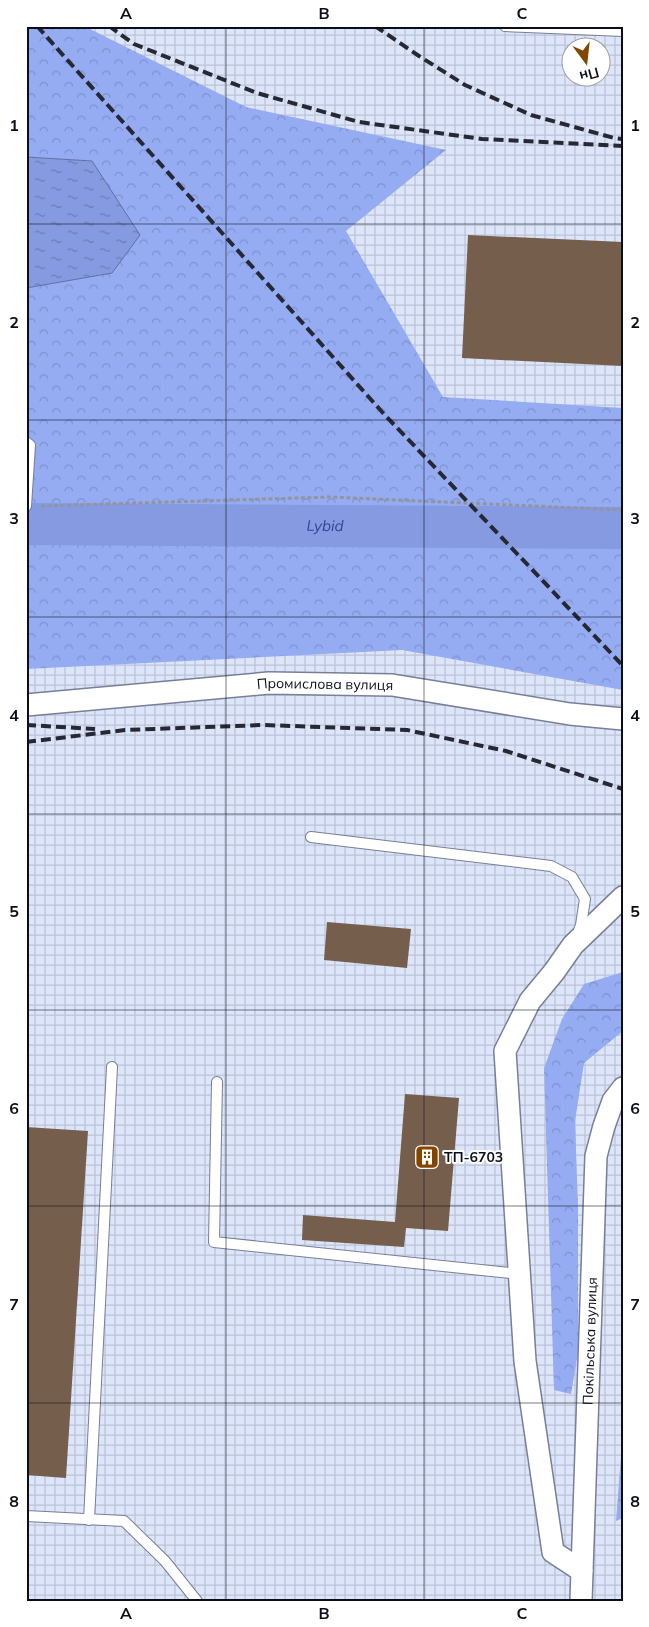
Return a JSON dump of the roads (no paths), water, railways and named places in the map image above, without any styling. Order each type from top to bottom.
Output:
[{"type":"street","name":"Промислова вулиця","points":[[26,705],[269,683],[392,685],[570,714],[623,719]]},
{"type":"street","points":[[582,1571],[553,1552],[525,1361],[505,1051],[530,1000],[554,972],[573,945],[623,896]]},
{"type":"street","name":"Покільська вулиця","points":[[581,1601],[596,1156],[613,1101],[623,1088]]},
{"type":"lane","points":[[505,26],[623,31]]},
{"type":"lane","points":[[26,442],[30,445],[26,506]]},
{"type":"lane","points":[[311,837],[551,866],[572,877],[585,898],[581,925],[573,945]]},
{"type":"lane","points":[[89,1520],[112,1067]]},
{"type":"lane","points":[[217,1082],[214,1242],[520,1274]]},
{"type":"lane","points":[[26,1516],[124,1522],[165,1561],[197,1601]]},
{"type":"water","points":[[26,157],[92,161],[140,235],[112,273],[26,288]]},
{"type":"waterway","name":"Lybid","points":[[26,524],[623,528]]},
{"type":"railway","points":[[37,26],[383,413],[623,666]]},
{"type":"railway","points":[[109,26],[134,44],[257,93],[359,122],[482,139],[623,146]]},
{"type":"railway","points":[[375,26],[465,85],[531,115],[623,139]]},
{"type":"railway","points":[[26,725],[95,729]]},
{"type":"railway","points":[[26,742],[125,730],[263,725],[407,730],[506,751],[623,789]]},
{"type":"place","name":"ТП-6703","points":[[427,1157]]}]
